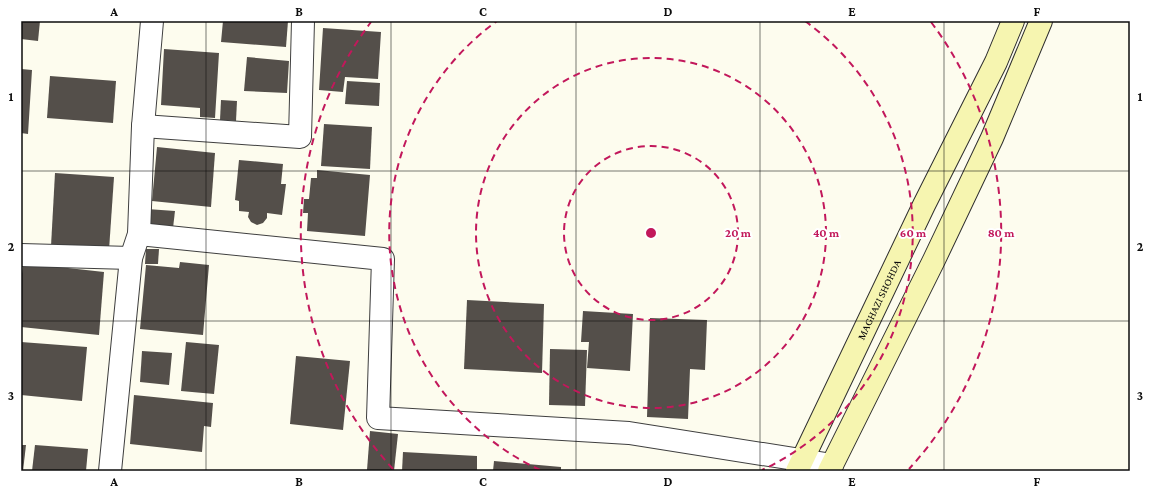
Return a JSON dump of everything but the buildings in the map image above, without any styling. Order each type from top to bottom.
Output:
[{"type":"street","points":[[110,471],[131,258],[139,234],[143,126],[152,21]]},
{"type":"street","points":[[143,126],[300,137],[303,21]]},
{"type":"street","name":"MAGHAZI SHOHDA","points":[[800,465],[924,205],[996,62],[1013,21]]},
{"type":"street","points":[[139,234],[383,259],[378,418],[629,433],[800,465],[830,468],[941,245],[992,138],[1041,21]]},
{"type":"street","points":[[21,255],[131,258]]}]
